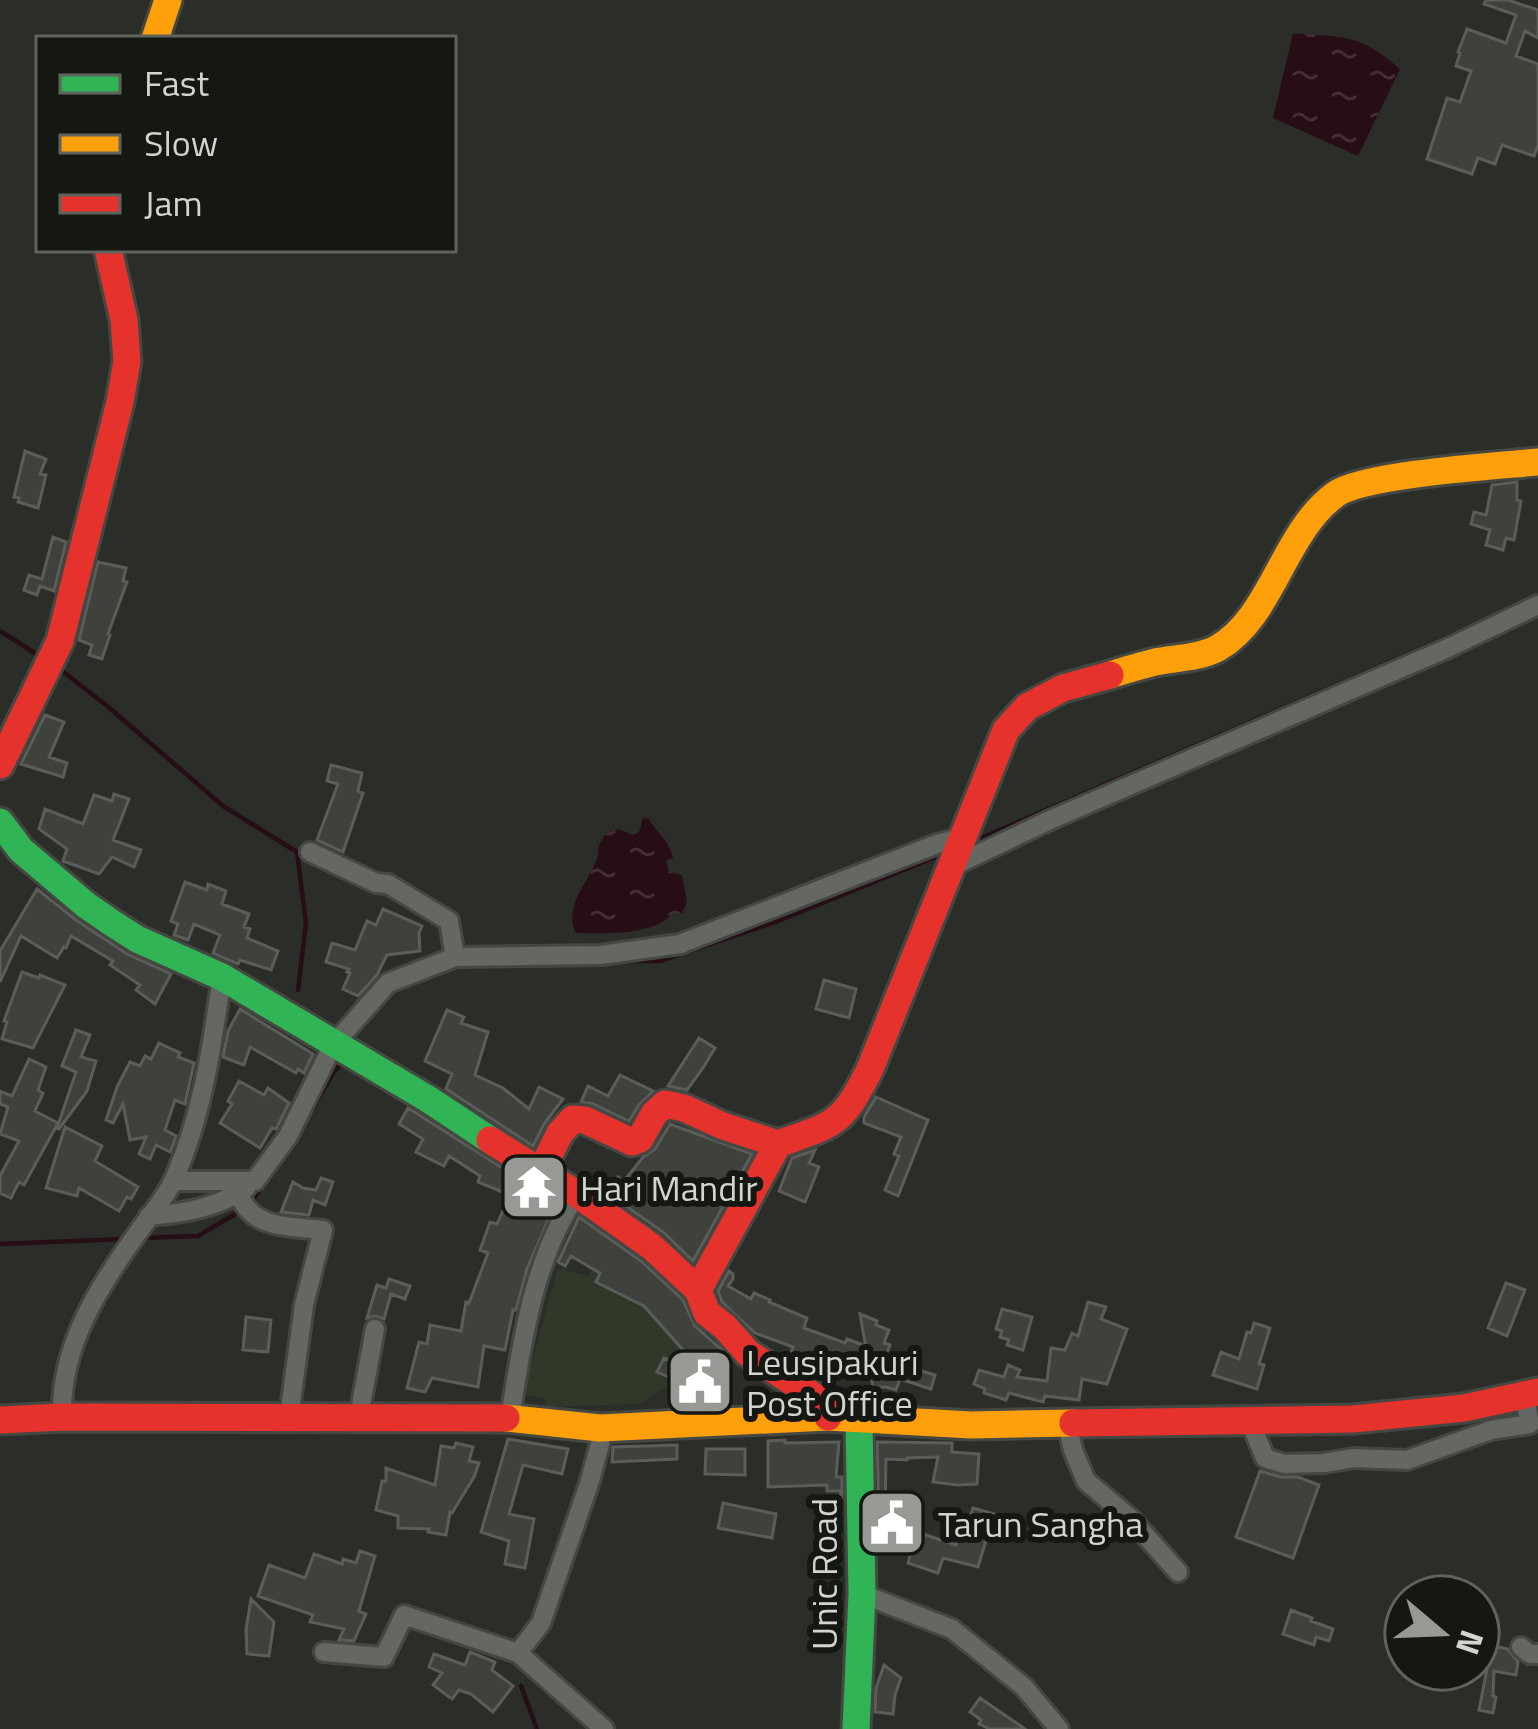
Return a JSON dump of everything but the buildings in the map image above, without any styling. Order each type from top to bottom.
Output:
[{"type":"street","points":[[155,36],[168,0]]},
{"type":"street","points":[[0,765],[60,641],[120,402],[127,361],[124,320],[109,252]]},
{"type":"street","points":[[541,1171],[560,1133],[573,1119],[636,1142],[664,1104],[778,1144],[834,1124],[853,1102],[870,1069],[1006,730],[1027,706],[1063,688],[1214,651],[1250,618],[1301,531],[1338,492],[1439,472],[1538,462]]},
{"type":"street","points":[[952,866],[1538,605]]},
{"type":"street","points":[[0,822],[21,850],[86,905],[137,939],[222,977],[428,1099],[652,1246],[698,1290],[707,1313],[748,1353],[821,1401],[828,1417]]},
{"type":"street","points":[[144,1224],[246,1198],[388,983],[455,957],[601,955],[680,944],[937,844],[964,838]]},
{"type":"street","points":[[310,851],[376,883],[388,884],[449,921],[455,957]]},
{"type":"street","points":[[62,1417],[62,1393],[80,1325],[173,1181],[207,1079],[222,977]]},
{"type":"street","points":[[698,1290],[778,1144]]},
{"type":"street","points":[[173,1181],[246,1198],[263,1222],[323,1230],[304,1305],[290,1417]]},
{"type":"street","points":[[510,1418],[540,1270],[550,1241],[577,1194]]},
{"type":"street","points":[[359,1416],[375,1329]]},
{"type":"street","points":[[0,1420],[510,1418],[600,1428],[828,1417],[971,1425],[1249,1419],[1353,1419],[1464,1408],[1531,1394],[1530,1424],[1491,1430],[1407,1460],[1354,1458],[1284,1464],[1265,1458],[1249,1419]]},
{"type":"street","name":"Unic Road","points":[[859,1420],[861,1725]]},
{"type":"street","points":[[1067,1423],[1086,1481],[1130,1518],[1178,1572]]},
{"type":"street","points":[[518,1653],[541,1623],[590,1484],[600,1428]]},
{"type":"street","points":[[862,1594],[952,1629],[1024,1687],[1059,1729]]},
{"type":"street","points":[[324,1652],[383,1657],[404,1615],[518,1653],[604,1729]]},
{"type":"shaded area","points":[[597,1259],[693,1348],[676,1381],[640,1404],[545,1407],[546,1399],[523,1394],[558,1268],[589,1276]]},
{"type":"water","points":[[1293,33],[1362,43],[1400,69],[1358,156],[1273,118]]},
{"type":"water","points":[[643,818],[649,819],[669,846],[673,858],[666,860],[669,872],[682,875],[687,902],[682,913],[641,930],[576,933],[575,905],[600,843],[618,829],[633,835],[639,832]]},
{"type":"waterway","points":[[972,842],[1478,624]]},
{"type":"waterway","points":[[0,631],[41,657]]},
{"type":"waterway","points":[[61,670],[223,806],[297,852],[306,923],[298,990]]},
{"type":"waterway","points":[[620,961],[660,961],[778,921],[943,854]]},
{"type":"waterway","points":[[304,1123],[342,1062]]},
{"type":"waterway","points":[[250,1203],[290,1149]]},
{"type":"waterway","points":[[140,1238],[198,1236],[242,1210]]},
{"type":"waterway","points":[[0,1244],[123,1239]]},
{"type":"waterway","points":[[521,1686],[537,1729]]},
{"type":"traffic: fast","points":[[0,822],[21,850],[112,923],[222,977],[490,1140]]},
{"type":"traffic: fast","points":[[856,1729],[862,1594],[859,1420]]},
{"type":"traffic: slow","points":[[156,36],[168,0]]},
{"type":"traffic: slow","points":[[1110,675],[1203,654],[1237,634],[1303,530],[1336,494],[1402,476],[1538,462]]},
{"type":"traffic: slow","points":[[506,1418],[600,1428],[828,1417],[971,1425],[1073,1423]]},
{"type":"traffic: jam","points":[[0,765],[60,641],[120,402],[127,361],[124,320],[109,252]]},
{"type":"traffic: jam","points":[[698,1290],[778,1144],[835,1120],[860,1088],[1006,730],[1027,707],[1063,688],[1110,675]]},
{"type":"traffic: jam","points":[[541,1171],[560,1133],[573,1119],[632,1142],[640,1139],[665,1104],[778,1144]]},
{"type":"traffic: jam","points":[[490,1140],[652,1247],[698,1290],[707,1313],[748,1353],[821,1401],[828,1417]]},
{"type":"traffic: jam","points":[[1073,1423],[1353,1419],[1464,1408],[1538,1392]]},
{"type":"traffic: jam","points":[[0,1420],[506,1418]]},
{"type":"place","name":"Hari Mandir","points":[[534,1187]]},
{"type":"place","name":"Leusipakuri Post Office","points":[[700,1382]]},
{"type":"place","name":"Tarun Sangha","points":[[892,1523]]}]
